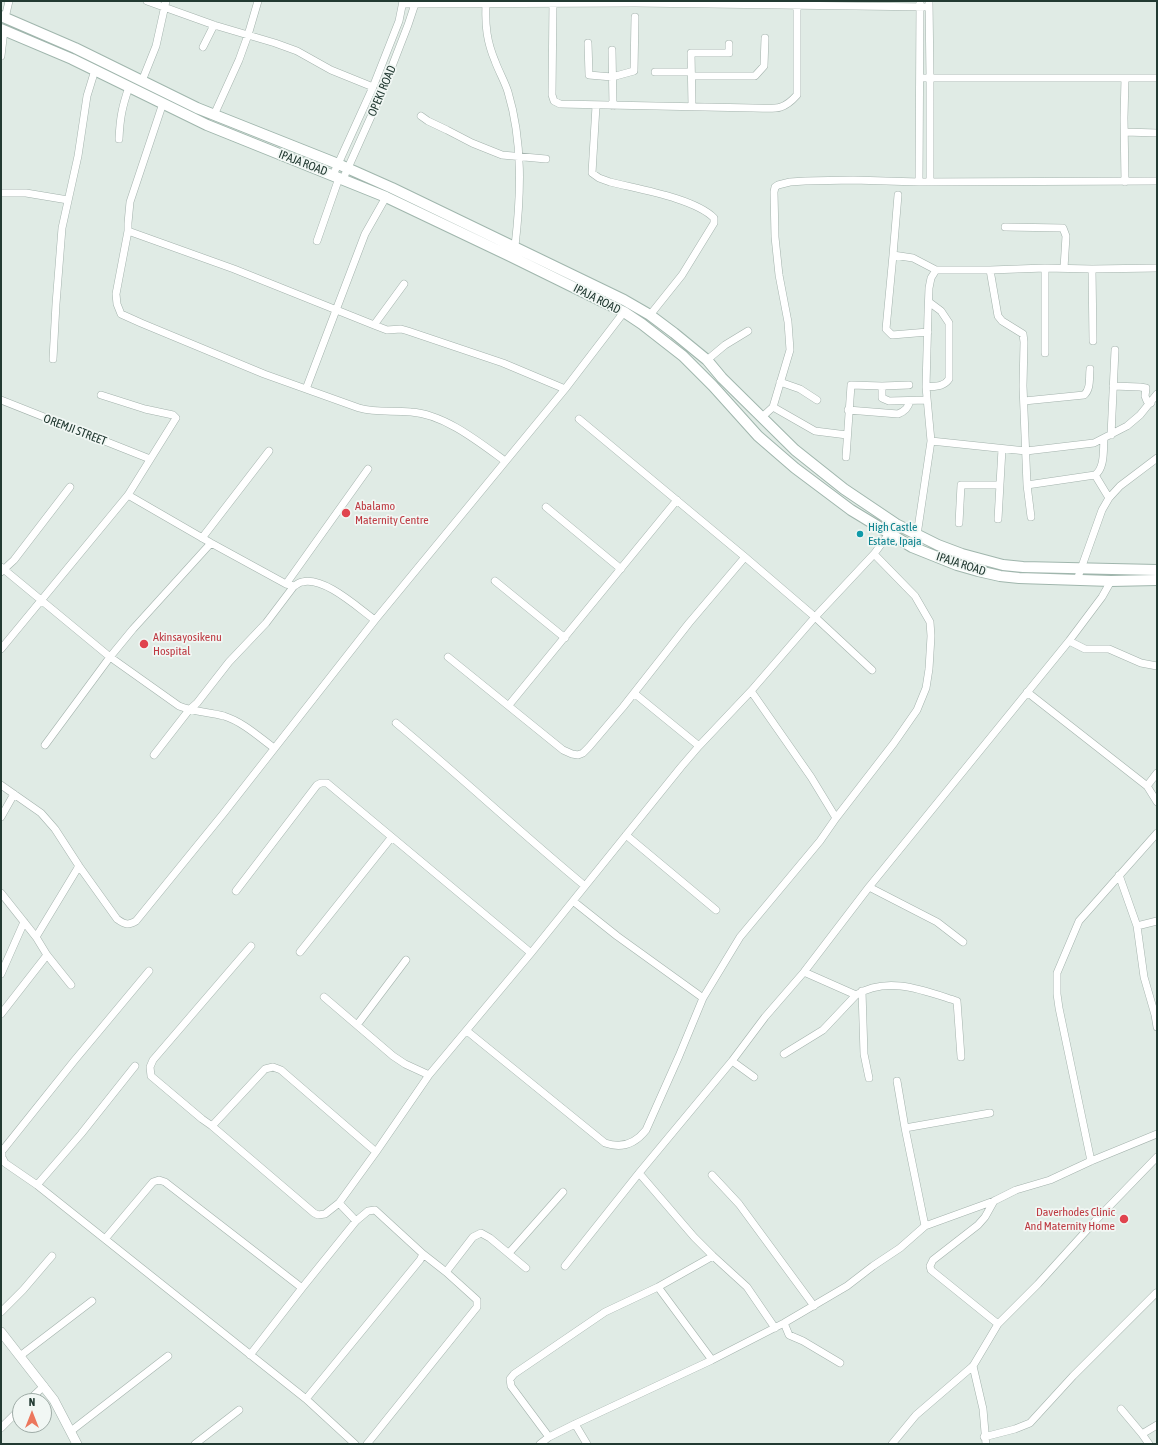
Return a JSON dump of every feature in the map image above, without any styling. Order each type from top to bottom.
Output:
[{"type":"main road","name":"IPAJA ROAD","points":[[3,17],[91,56],[197,108],[249,130],[343,166],[515,246],[624,300],[650,315],[707,360],[722,378],[795,450],[838,484],[896,524],[917,535],[962,554],[1003,565],[1080,569],[1157,570]]},
{"type":"main road","name":"IPAJA ROAD","points":[[3,30],[90,68],[207,125],[386,197],[624,312],[683,356],[713,386],[758,436],[795,468],[841,504],[912,547],[933,556],[978,571],[1019,578],[1111,581],[1157,580]]},
{"type":"main road","points":[[90,68],[91,56]]},
{"type":"street","points":[[3,17],[9,1]]},
{"type":"street","points":[[147,1],[165,4],[214,25],[297,51],[331,70],[373,87]]},
{"type":"street","points":[[214,115],[248,35],[258,1]]},
{"type":"street","points":[[403,3],[416,2],[486,5],[554,2],[670,2],[797,3],[870,6],[929,4],[930,181]]},
{"type":"street","name":"OPEKI ROAD","points":[[338,177],[382,92],[416,2]]},
{"type":"street","points":[[554,2],[552,95],[554,101],[560,104],[596,106],[782,108],[791,102],[797,95],[797,3]]},
{"type":"street","name":"OPEKI ROAD","points":[[338,177],[399,21],[403,3]]},
{"type":"street","points":[[142,81],[156,46],[165,4]]},
{"type":"street","points":[[919,182],[920,4]]},
{"type":"street","points":[[486,5],[485,27],[489,46],[508,92],[515,124],[519,157],[520,207],[515,246]]},
{"type":"street","points":[[588,43],[589,75],[612,77],[634,71],[635,16]]},
{"type":"street","points":[[203,47],[214,25]]},
{"type":"street","points":[[1,56],[3,30]]},
{"type":"street","points":[[655,72],[755,76],[764,66],[765,38]]},
{"type":"street","points":[[692,106],[691,53],[729,54],[729,44]]},
{"type":"street","points":[[612,50],[612,106]]},
{"type":"street","points":[[53,360],[62,228],[78,156],[90,68]]},
{"type":"street","points":[[920,78],[1157,78]]},
{"type":"street","points":[[1125,78],[1125,182]]},
{"type":"street","points":[[119,139],[120,116],[129,87]]},
{"type":"street","points":[[163,103],[130,202],[128,231],[116,294],[117,304],[121,314],[141,324],[264,374],[371,411],[412,412],[440,420],[472,438],[505,461]]},
{"type":"street","points":[[596,106],[592,173],[610,182],[683,201],[708,212],[714,218],[714,223],[682,275],[650,315]]},
{"type":"street","points":[[421,116],[472,143],[502,155],[546,159]]},
{"type":"street","points":[[1125,132],[1157,132]]},
{"type":"street","points":[[317,241],[338,177]]},
{"type":"street","points":[[762,417],[773,407],[790,350],[788,322],[779,275],[775,238],[775,187],[790,182],[854,180],[919,182],[1157,181]]},
{"type":"street","points":[[1,193],[26,193],[68,200]]},
{"type":"street","points":[[898,195],[886,329],[892,334],[928,332]]},
{"type":"street","points":[[306,389],[365,234],[386,197]]},
{"type":"street","points":[[1006,227],[1063,228],[1066,236],[1064,268]]},
{"type":"street","points":[[128,231],[234,269],[387,330],[401,329],[503,363],[565,388]]},
{"type":"street","points":[[893,256],[913,258],[936,270],[1157,268]]},
{"type":"street","points":[[1044,354],[1045,268]]},
{"type":"street","points":[[1092,269],[1092,341]]},
{"type":"street","points":[[917,535],[931,441],[926,387],[930,283],[936,270]]},
{"type":"street","points":[[990,270],[998,316],[1002,321],[1023,334],[1027,485],[1031,517]]},
{"type":"street","points":[[374,325],[404,284]]},
{"type":"street","points":[[926,387],[939,386],[947,383],[949,379],[949,323],[941,311],[929,302]]},
{"type":"street","points":[[1,785],[41,813],[55,829],[79,866],[117,919],[124,924],[130,924],[136,921],[375,620],[565,388],[624,312]]},
{"type":"street","points":[[707,360],[725,345],[748,331]]},
{"type":"street","points":[[1027,485],[1095,475],[1099,472],[1108,437],[1115,350]]},
{"type":"street","points":[[1024,401],[1084,395],[1088,392],[1089,388],[1090,369]]},
{"type":"street","points":[[780,382],[800,388],[817,400]]},
{"type":"street","points":[[846,457],[848,410],[851,385],[909,385]]},
{"type":"street","points":[[882,386],[882,398],[888,401],[927,400]]},
{"type":"street","points":[[1113,386],[1146,388],[1147,401],[1151,403]]},
{"type":"street","points":[[931,441],[1026,451],[1094,443],[1127,426],[1140,415],[1157,394]]},
{"type":"street","points":[[1,649],[128,495],[176,418],[174,415],[145,409],[101,395]]},
{"type":"street","name":"OREMJI STREET","points":[[1,400],[150,459]]},
{"type":"street","points":[[848,410],[898,414],[904,412],[910,401]]},
{"type":"street","points":[[773,407],[815,431],[847,435]]},
{"type":"street","points":[[578,419],[745,557],[815,617],[872,670]]},
{"type":"street","points":[[998,519],[1002,449]]},
{"type":"street","points":[[202,538],[269,451]]},
{"type":"street","points":[[1077,580],[1102,510],[1108,498],[1120,486],[1157,458]]},
{"type":"street","points":[[286,584],[368,469]]},
{"type":"street","points":[[1095,475],[1108,498]]},
{"type":"street","points":[[959,523],[961,485],[999,485]]},
{"type":"street","points":[[70,487],[14,560],[2,569],[110,657],[179,706],[189,710],[225,717],[238,722],[274,748]]},
{"type":"street","points":[[128,495],[211,544],[286,584],[294,586]]},
{"type":"street","points":[[509,705],[677,500]]},
{"type":"street","points":[[546,507],[621,569]]},
{"type":"street","points":[[251,946],[153,1060],[150,1068],[151,1076],[314,1213],[318,1215],[325,1214],[339,1204],[429,1075],[467,1031],[626,835],[700,746],[751,691],[815,617],[874,554],[896,524]]},
{"type":"street","points":[[45,745],[110,657],[211,544]]},
{"type":"street","points":[[467,1031],[605,1143],[621,1146],[630,1144],[640,1138],[646,1130],[703,998],[740,937],[820,841],[894,743],[917,710],[926,688],[931,636],[930,622],[915,596],[874,554]]},
{"type":"street","points":[[448,657],[509,705],[543,735],[563,750],[578,755],[583,753],[589,747],[689,623],[745,557]]},
{"type":"street","points":[[496,581],[564,638]]},
{"type":"street","points":[[565,1266],[639,1173],[732,1061],[765,1017],[804,972],[869,887],[1069,641],[1102,597],[1111,581]]},
{"type":"street","points":[[154,755],[229,662],[266,623],[294,586],[302,582],[314,582],[325,585],[375,620]]},
{"type":"street","points":[[1069,641],[1085,649],[1109,649],[1142,663],[1157,666]]},
{"type":"street","points":[[751,691],[811,777],[836,818]]},
{"type":"street","points":[[1027,692],[1147,786],[1157,802]]},
{"type":"street","points":[[634,693],[700,746]]},
{"type":"street","points":[[396,723],[585,886]]},
{"type":"street","points":[[1147,786],[1157,773]]},
{"type":"street","points":[[236,891],[317,785],[321,783],[327,784],[531,953]]},
{"type":"street","points":[[1,817],[14,794]]},
{"type":"street","points":[[1090,1161],[1059,1008],[1056,973],[1079,921],[1157,832]]},
{"type":"street","points":[[626,835],[716,910]]},
{"type":"street","points":[[300,952],[391,838]]},
{"type":"street","points":[[36,937],[79,866]]},
{"type":"street","points":[[1119,875],[1137,926],[1144,977],[1156,1015],[1157,1027]]},
{"type":"street","points":[[869,887],[938,922],[963,942]]},
{"type":"street","points":[[1,893],[36,937],[47,955],[71,985]]},
{"type":"street","points":[[573,901],[617,936],[703,998]]},
{"type":"street","points":[[1137,926],[1157,921]]},
{"type":"street","points":[[1,974],[24,922]]},
{"type":"street","points":[[1,1014],[47,955]]},
{"type":"street","points":[[356,1025],[406,960]]},
{"type":"street","points":[[149,971],[2,1151],[2,1157],[5,1163],[38,1185],[306,1399],[355,1444]]},
{"type":"street","points":[[804,972],[859,993]]},
{"type":"street","points":[[784,1054],[823,1030],[859,993],[884,985],[899,985],[957,1001],[961,1057]]},
{"type":"street","points":[[859,993],[864,1054],[869,1078]]},
{"type":"street","points":[[324,997],[393,1056],[405,1064],[429,1075]]},
{"type":"street","points":[[732,1061],[754,1077]]},
{"type":"street","points":[[38,1185],[81,1134],[134,1066]]},
{"type":"street","points":[[212,1126],[265,1069],[273,1067],[281,1070],[376,1152]]},
{"type":"street","points":[[897,1081],[925,1226]]},
{"type":"street","points":[[905,1128],[990,1113]]},
{"type":"street","points":[[540,1444],[549,1437],[575,1424],[712,1360],[784,1323],[847,1286],[900,1248],[925,1226],[994,1201],[1016,1190],[1050,1180],[1090,1161],[1157,1134]]},
{"type":"street","points":[[892,1444],[916,1415],[973,1366],[998,1324],[1038,1284],[1096,1220],[1157,1157]]},
{"type":"street","points":[[639,1173],[665,1205],[713,1256],[747,1287],[775,1328]]},
{"type":"street","points":[[712,1175],[739,1204],[814,1306]]},
{"type":"street","points":[[105,1239],[153,1182],[159,1180],[165,1182],[302,1288]]},
{"type":"street","points":[[509,1253],[562,1192]]},
{"type":"street","points":[[994,1201],[985,1217],[978,1225],[933,1260],[930,1266],[931,1270],[998,1324]]},
{"type":"street","points":[[339,1204],[356,1220]]},
{"type":"street","points":[[250,1355],[356,1220],[368,1211],[375,1210],[423,1254],[446,1272],[477,1300],[477,1307],[367,1444]]},
{"type":"street","points":[[446,1272],[473,1237],[478,1234],[484,1234],[490,1238],[526,1268]]},
{"type":"street","points":[[306,1399],[420,1260],[423,1254]]},
{"type":"street","points":[[1,1312],[23,1290],[52,1256]]},
{"type":"street","points":[[549,1437],[511,1386],[510,1379],[514,1374],[605,1312],[658,1287],[713,1256]]},
{"type":"street","points":[[658,1287],[712,1360]]},
{"type":"street","points":[[973,1366],[983,1409],[985,1440],[1030,1423],[1073,1376],[1156,1293]]},
{"type":"street","points":[[20,1356],[92,1301]]},
{"type":"street","points":[[784,1323],[789,1335],[803,1341],[840,1364]]},
{"type":"street","points":[[1,1332],[54,1400],[77,1444]]},
{"type":"street","points":[[71,1431],[168,1356]]},
{"type":"street","points":[[37,1393],[44,1386]]},
{"type":"street","points":[[1121,1409],[1149,1444]]},
{"type":"street","points":[[196,1444],[239,1410]]},
{"type":"street","points":[[1,1428],[12,1417]]},
{"type":"street","points":[[575,1424],[588,1444]]},
{"type":"street","points":[[1142,1434],[1157,1425]]},
{"type":"place","name":"Abalamo Maternity Centre","points":[[346,513]]},
{"type":"place","name":"High Castle Estate, Ipaja","points":[[860,534]]},
{"type":"place","name":"Akinsayosikenu Hospital","points":[[144,644]]},
{"type":"place","name":"Daverhodes Clinic And Maternity Home","points":[[1124,1219]]}]
